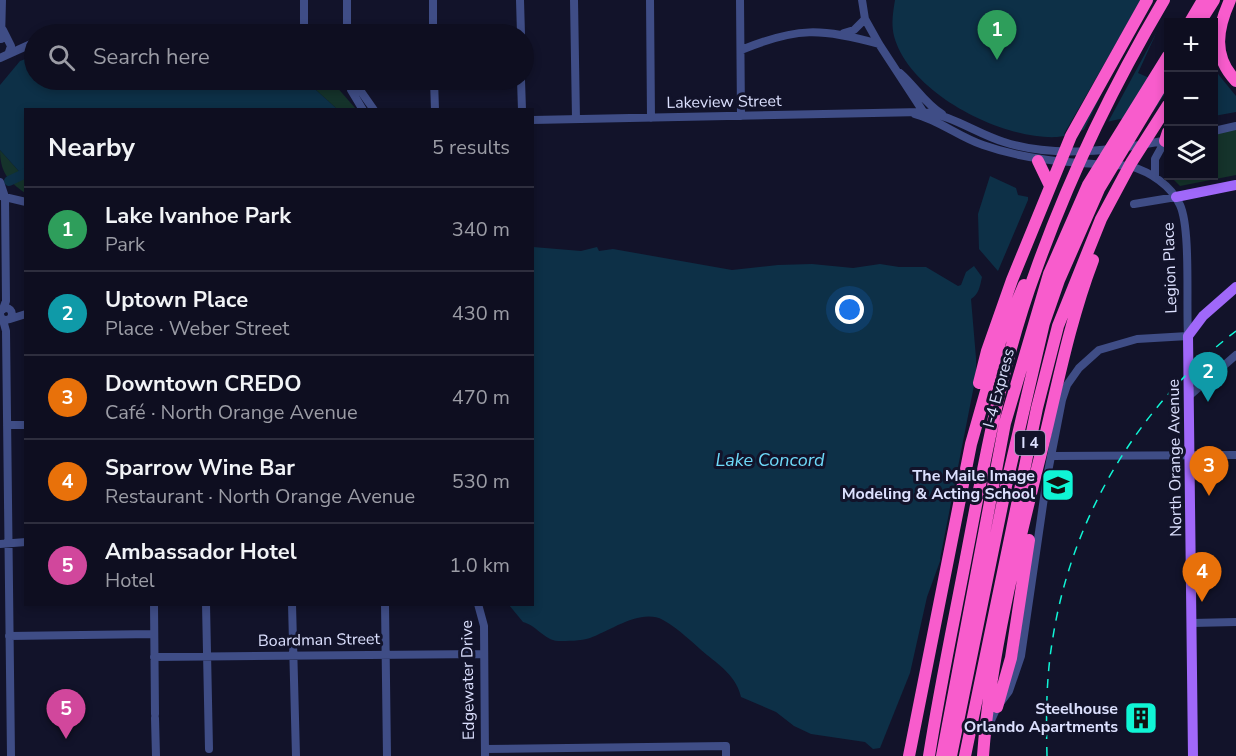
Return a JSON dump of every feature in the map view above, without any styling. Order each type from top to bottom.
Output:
[{"type":"highway","points":[[971,444],[977,390],[1012,280],[1071,136],[1147,0]]},
{"type":"highway","name":"I 4","points":[[929,756],[989,437],[1004,375],[1036,270],[1072,176],[1132,54],[1164,0]]},
{"type":"highway","points":[[1193,18],[1204,0]]},
{"type":"highway","points":[[1200,18],[1204,0]]},
{"type":"highway","points":[[1202,18],[1214,0]]},
{"type":"highway","points":[[1230,0],[1223,16],[1219,48],[1221,62],[1236,81]]},
{"type":"highway","points":[[1218,32],[1236,6]]},
{"type":"highway","name":"I-4 Express","points":[[951,756],[954,716],[1005,423],[1049,274],[1094,187],[1164,63]]},
{"type":"highway","name":"I-4 Express","points":[[1094,187],[1164,81]]},
{"type":"highway","points":[[982,756],[1077,307],[1131,163],[1164,111]]},
{"type":"highway","points":[[1038,160],[1044,167],[1050,186]]},
{"type":"highway","name":"I 4","points":[[965,756],[1037,408],[1058,326],[1101,219],[1125,178]]},
{"type":"highway","points":[[911,756],[971,444],[1000,342],[1026,280],[1036,270]]},
{"type":"highway","name":"I-4 Express","points":[[942,756],[954,716]]},
{"type":"main road","points":[[1176,197],[1236,185]]},
{"type":"main road","points":[[1188,336],[1203,316],[1236,287]]},
{"type":"main road","name":"North Orange Avenue","points":[[1188,336],[1193,756]]},
{"type":"street","points":[[2,0],[4,48],[24,45]]},
{"type":"street","points":[[304,0],[304,24]]},
{"type":"street","points":[[347,0],[347,24]]},
{"type":"street","points":[[433,0],[434,24]]},
{"type":"street","points":[[520,0],[521,24]]},
{"type":"street","points":[[574,0],[576,119]]},
{"type":"street","points":[[650,0],[651,118]]},
{"type":"street","points":[[740,0],[741,116]]},
{"type":"street","points":[[862,0],[866,20],[922,115]]},
{"type":"street","points":[[842,34],[854,30],[866,20]]},
{"type":"street","points":[[741,50],[782,35],[824,31],[879,44]]},
{"type":"street","points":[[895,69],[914,85],[927,103],[951,120]]},
{"type":"street","points":[[351,90],[362,108]]},
{"type":"street","points":[[359,90],[373,108]]},
{"type":"street","points":[[434,90],[435,108]]},
{"type":"street","points":[[521,90],[522,108]]},
{"type":"street","points":[[363,95],[378,108]]},
{"type":"street","name":"Lakeview Street","points":[[534,120],[922,115],[951,120],[1005,143],[1082,164]]},
{"type":"street","name":"Lakeview Street","points":[[922,115],[979,144],[1038,160],[1164,138]]},
{"type":"street","points":[[1218,129],[1236,126]]},
{"type":"street","points":[[1155,201],[1158,179],[1155,159],[1164,142]]},
{"type":"street","name":"Legion Place","points":[[1082,164],[1130,166],[1158,179],[1176,197],[1184,217],[1188,336]]},
{"type":"street","points":[[0,182],[3,196],[6,331],[7,424],[4,544],[9,636],[11,756]]},
{"type":"street","points":[[3,196],[24,201]]},
{"type":"street","points":[[1134,204],[1176,197]]},
{"type":"street","points":[[5,313],[23,314]]},
{"type":"street","points":[[993,706],[1009,691],[1021,656],[1046,454],[1065,390],[1079,368],[1099,350],[1137,339],[1188,336]]},
{"type":"street","points":[[1190,396],[1236,355]]},
{"type":"street","points":[[7,424],[24,425]]},
{"type":"street","points":[[1046,454],[1236,455]]},
{"type":"street","points":[[4,544],[24,542]]},
{"type":"street","points":[[154,606],[156,756]]},
{"type":"street","points":[[206,606],[209,753]]},
{"type":"street","points":[[292,606],[296,756]]},
{"type":"street","points":[[385,606],[387,756]]},
{"type":"street","name":"Edgewater Drive","points":[[479,606],[483,618],[485,752]]},
{"type":"street","points":[[1192,623],[1236,622]]},
{"type":"street","points":[[9,636],[154,634]]},
{"type":"street","name":"Boardman Street","points":[[154,657],[484,654]]},
{"type":"street","points":[[485,752],[726,746],[726,756]]},
{"type":"green space","points":[[316,90],[339,90],[355,108],[336,108]]},
{"type":"green space","points":[[1236,129],[1236,175],[1218,179],[1218,133]]},
{"type":"green space","points":[[0,150],[24,177],[24,192],[6,175]]},
{"type":"green space","points":[[1174,180],[1211,180],[1180,186]]},
{"type":"water","points":[[895,0],[1155,0],[1158,29],[1138,73],[1164,84],[1164,95],[1153,112],[1099,124],[1068,135],[1035,136],[1010,130],[960,109],[918,76],[903,57],[894,36]]},
{"type":"water","points":[[24,60],[24,90],[316,90],[336,108],[24,108],[24,177],[0,150],[0,85],[20,61]]},
{"type":"water","points":[[1218,74],[1236,96],[1236,112],[1218,115]]},
{"type":"water","points":[[990,176],[1016,188],[1018,195],[1028,197],[998,271],[979,249],[978,214]]},
{"type":"water","name":"Lake Concord","points":[[534,247],[581,251],[597,247],[599,251],[613,249],[732,270],[812,264],[853,268],[880,264],[926,267],[958,286],[961,285],[966,272],[974,266],[982,277],[980,287],[971,299],[976,358],[976,426],[943,553],[927,597],[910,673],[880,748],[873,749],[865,742],[811,734],[794,726],[776,712],[741,697],[736,684],[723,668],[663,620],[645,617],[626,622],[590,638],[558,641],[548,638],[523,622],[510,606],[534,606]]},
{"type":"pier","points":[[1141,0],[1144,17],[1154,0],[1158,0],[1160,26],[1106,126],[1081,136],[1106,84],[1077,135],[1064,134]]},
{"type":"pier","points":[[979,360],[979,427],[944,560],[940,559]]},
{"type":"waterway","points":[[9,181],[24,174]]},
{"type":"railway","points":[[1047,756],[1047,696],[1053,637],[1062,592],[1076,549],[1094,507],[1115,467],[1140,429],[1169,393],[1201,360],[1236,331]]},
{"type":"place","name":"Lake Ivanhoe Park","points":[[997,60]]},
{"type":"place","name":"Uptown Place","points":[[1208,402]]},
{"type":"place","name":"The Maile Image Modeling & Acting School","points":[[1058,485]]},
{"type":"place","name":"Downtown CREDO","points":[[1209,496]]},
{"type":"place","name":"Sparrow Wine Bar","points":[[1202,602]]},
{"type":"place","name":"Steelhouse Orlando Apartments","points":[[1141,718]]},
{"type":"place","name":"Ambassador Hotel","points":[[66,739]]}]
